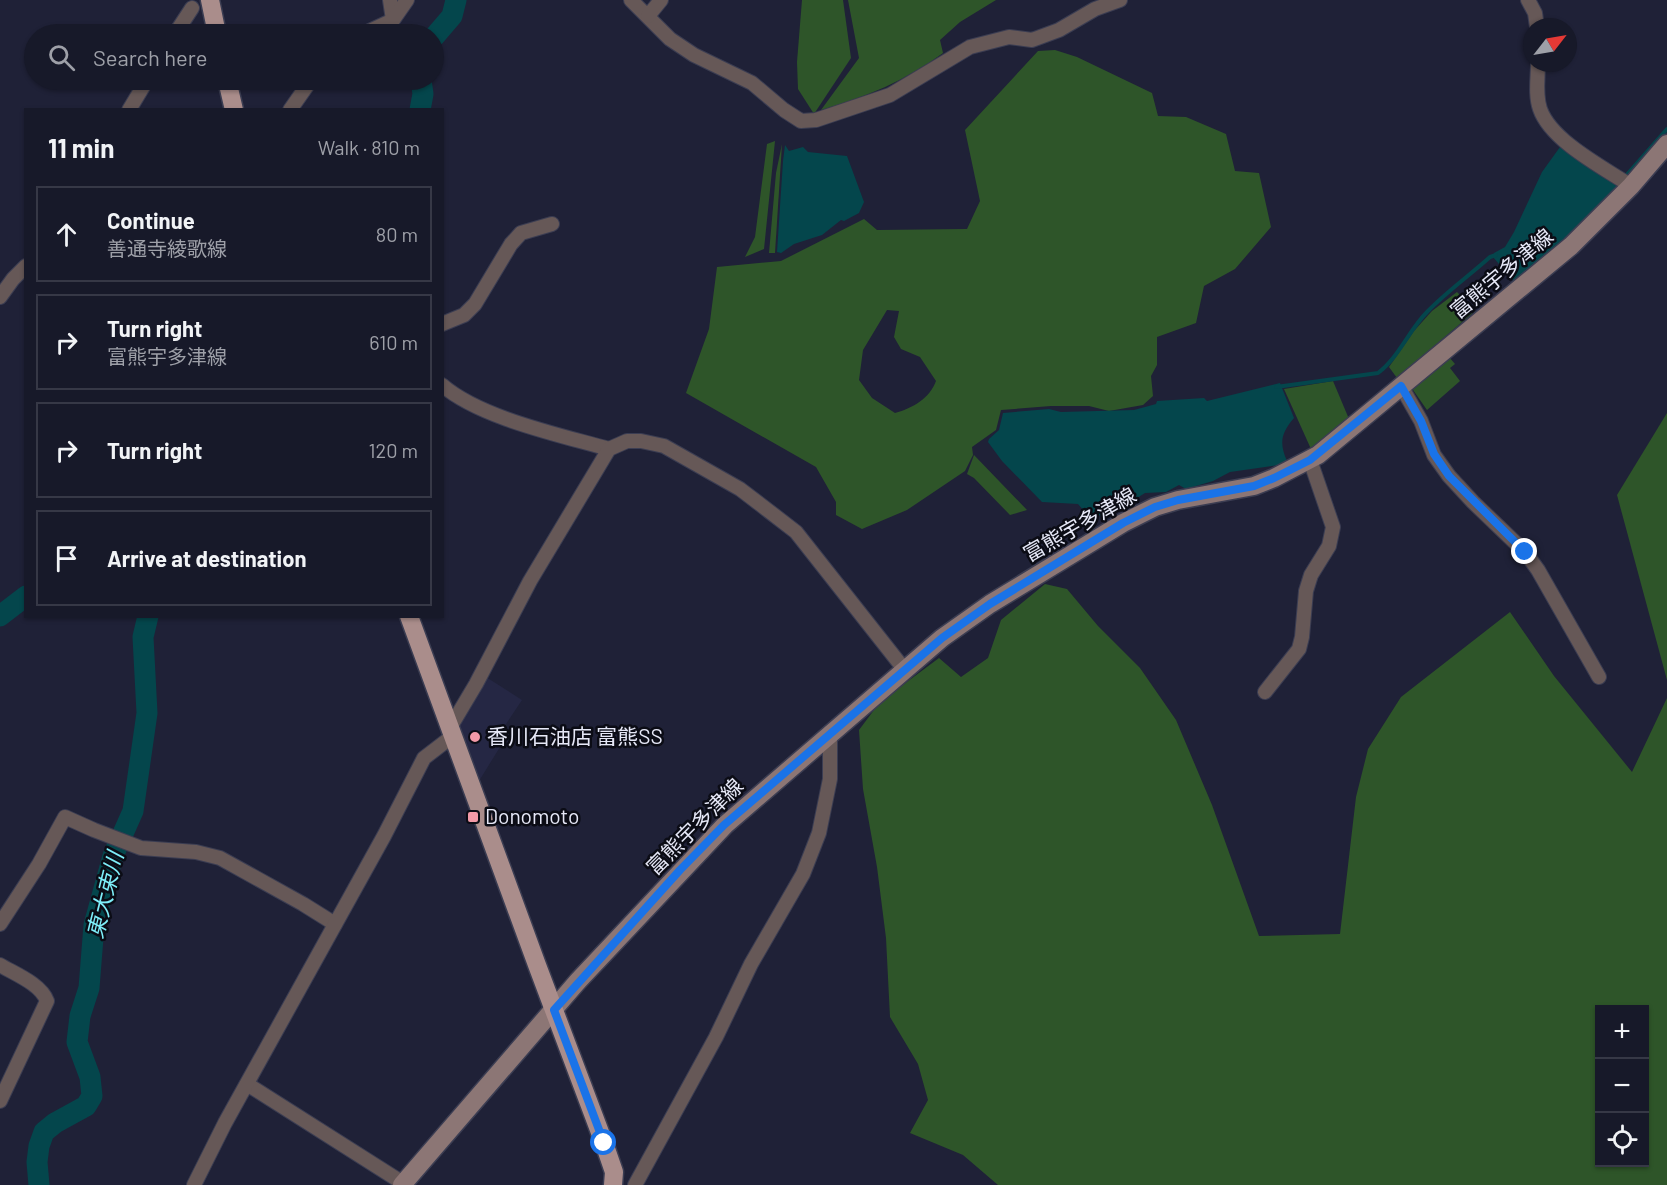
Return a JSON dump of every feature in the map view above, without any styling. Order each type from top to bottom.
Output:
[{"type":"main road","points":[[210,0],[216,24]]},
{"type":"main road","points":[[229,90],[234,108]]},
{"type":"main road","name":"富熊宇多津線","points":[[404,1185],[554,1010],[724,825],[904,669],[942,638],[990,604],[1123,523],[1155,507],[1178,500],[1254,486],[1310,460],[1571,246],[1626,182],[1667,144]]},
{"type":"main road","points":[[411,618],[604,1143],[614,1172],[613,1185]]},
{"type":"street","points":[[390,0],[393,20]]},
{"type":"street","points":[[384,24],[393,20],[407,0]]},
{"type":"street","points":[[630,0],[678,44],[694,55],[752,83],[801,121],[816,120],[890,95],[970,47],[1009,37],[1032,40],[1059,30],[1095,9],[1120,0]]},
{"type":"street","points":[[648,16],[661,0]]},
{"type":"street","points":[[1528,0],[1536,18]]},
{"type":"street","points":[[182,24],[192,8]]},
{"type":"street","points":[[1538,72],[1537,95],[1540,110],[1547,122],[1564,140],[1626,182]]},
{"type":"street","points":[[130,108],[141,90]]},
{"type":"street","points":[[291,108],[304,90]]},
{"type":"street","points":[[444,323],[464,315],[475,304],[511,244],[521,233],[552,224]]},
{"type":"street","points":[[0,297],[24,268]]},
{"type":"street","points":[[1401,386],[1421,421],[1434,454],[1457,485],[1525,552],[1538,570],[1599,677]]},
{"type":"street","points":[[444,387],[472,405],[533,427],[609,449]]},
{"type":"street","points":[[194,1185],[225,1123],[384,836],[424,758],[452,731],[530,581],[609,449],[627,441],[642,441],[664,446],[740,489],[796,532],[904,669]]},
{"type":"street","points":[[1264,692],[1299,649],[1306,591],[1311,575],[1329,546],[1333,527],[1310,460]]},
{"type":"street","points":[[635,1185],[716,1037],[751,964],[803,874],[819,833],[830,779],[830,732]]},
{"type":"street","points":[[0,924],[39,864],[65,817],[141,848],[196,852],[220,858],[335,924]]},
{"type":"street","points":[[0,965],[39,989],[45,994],[47,1001],[0,1101]]},
{"type":"street","points":[[247,1084],[404,1185]]},
{"type":"shaded area","points":[[785,145],[789,151],[803,147],[808,152],[847,156],[864,202],[859,213],[844,221],[841,220],[822,235],[794,244],[781,253],[777,252]]},
{"type":"shaded area","points":[[1560,147],[1620,186],[1581,225],[1515,283],[1493,257],[1494,253],[1505,247],[1542,172]]},
{"type":"shaded area","points":[[1280,383],[1294,418],[1284,433],[1282,443],[1287,461],[1279,465],[1230,472],[1213,481],[1186,489],[1179,485],[1166,492],[1145,493],[1107,517],[1085,512],[1078,504],[1042,502],[1002,461],[988,442],[999,430],[1003,413],[1049,409],[1061,412],[1134,410],[1156,404],[1157,401],[1204,398],[1207,401]]},
{"type":"shaded area","points":[[486,677],[522,700],[494,742],[500,747],[479,781],[458,724]]},
{"type":"green space","points":[[802,0],[843,0],[851,58],[814,114],[798,89],[797,62]]},
{"type":"green space","points":[[848,0],[996,0],[960,22],[940,40],[943,53],[915,72],[853,100],[821,110],[859,58]]},
{"type":"green space","points":[[1055,50],[1077,57],[1152,93],[1158,116],[1186,117],[1226,134],[1235,171],[1259,173],[1271,227],[1235,269],[1204,286],[1196,323],[1157,337],[1157,365],[1151,376],[1153,396],[1143,405],[1109,411],[1089,406],[1001,410],[996,430],[972,447],[973,455],[965,471],[907,510],[862,529],[836,515],[836,502],[816,467],[686,393],[709,329],[717,267],[781,261],[864,219],[877,230],[967,229],[980,201],[965,130],[1038,51]],"holes":[[[887,310],[899,311],[894,337],[901,349],[920,357],[936,381],[930,392],[920,402],[895,413],[872,398],[859,380],[863,350]]]},
{"type":"green space","points":[[775,141],[764,249],[745,257],[755,237],[767,144]]},
{"type":"green space","points":[[782,144],[775,253],[769,253],[776,173]]},
{"type":"green space","points":[[1457,292],[1475,311],[1397,378],[1389,367],[1414,331],[1432,311]]},
{"type":"green space","points":[[1449,357],[1455,364],[1450,368],[1460,381],[1427,410],[1411,387]]},
{"type":"green space","points":[[1333,381],[1349,419],[1311,449],[1284,389]]},
{"type":"green space","points":[[1667,413],[1667,680],[1617,495]]},
{"type":"green space","points":[[974,455],[1027,510],[1010,515],[974,478],[967,474]]},
{"type":"green space","points":[[1045,584],[1067,589],[1098,626],[1140,668],[1176,720],[1212,805],[1259,936],[1340,934],[1356,797],[1368,749],[1401,697],[1510,612],[1554,676],[1632,772],[1667,698],[1667,1185],[998,1185],[963,1155],[910,1133],[928,1100],[918,1064],[890,1017],[886,938],[877,867],[863,789],[859,730],[880,702],[939,658],[961,677],[988,658],[1001,620]]},
{"type":"waterway","points":[[444,25],[452,16],[456,0]]},
{"type":"waterway","points":[[420,108],[422,90]]},
{"type":"waterway","points":[[1624,178],[1667,129]]},
{"type":"waterway","points":[[1276,387],[1378,373],[1392,359],[1434,305],[1490,257],[1496,255]]},
{"type":"waterway","points":[[0,616],[24,598]]},
{"type":"waterway","name":"東大束川","points":[[39,1185],[37,1162],[44,1132],[55,1123],[86,1106],[92,1096],[90,1077],[77,1042],[80,1016],[89,988],[94,925],[113,856],[133,811],[147,713],[143,637],[148,618]]},
{"type":"place","name":"香川石油店 富熊SS","points":[[475,737]]},
{"type":"place","name":"Donomoto","points":[[473,817]]},
{"type":"route","points":[[604,1143],[554,1010],[578,981],[724,825],[942,638],[990,604],[1123,523],[1155,507],[1178,500],[1254,486],[1310,460],[1401,386],[1421,421],[1434,454],[1449,476],[1525,552]]}]
